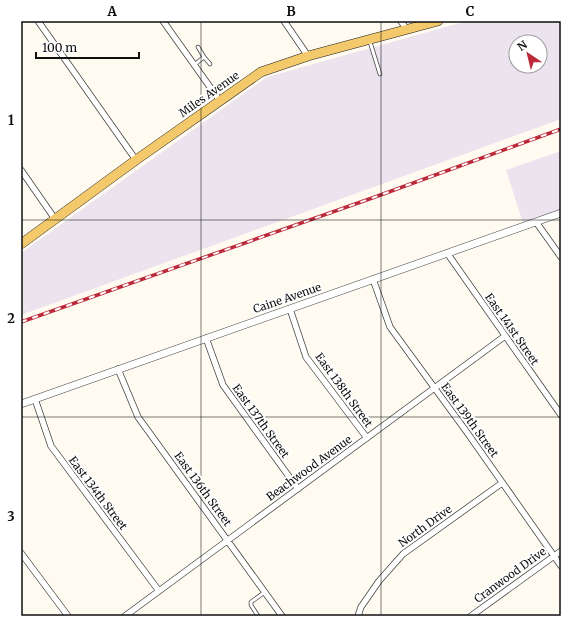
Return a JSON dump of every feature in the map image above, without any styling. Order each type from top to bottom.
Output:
[{"type":"main road","name":"Miles Avenue","points":[[21,244],[136,160],[261,72],[308,56],[438,21]]},
{"type":"street","points":[[38,21],[136,160]]},
{"type":"street","points":[[163,21],[220,101]]},
{"type":"street","points":[[284,21],[308,56]]},
{"type":"street","points":[[401,21],[407,30]]},
{"type":"street","points":[[21,170],[55,219]]},
{"type":"street","name":"Caine Avenue","points":[[21,404],[561,213]]},
{"type":"street","points":[[536,222],[561,257]]},
{"type":"street","name":"East 141st Street","points":[[447,253],[561,415]]},
{"type":"street","name":"East 139th Street","points":[[373,279],[390,327],[561,566]]},
{"type":"street","name":"East 138th Street","points":[[290,309],[306,357],[367,438]]},
{"type":"street","name":"Beachwood Avenue","points":[[125,616],[505,336]]},
{"type":"street","name":"East 137th Street","points":[[206,338],[223,385],[298,489]]},
{"type":"street","name":"East 136th Street","points":[[118,369],[138,417],[282,616]]},
{"type":"street","name":"East 134th Street","points":[[35,399],[51,446],[159,591]]},
{"type":"street","name":"North Drive","points":[[358,616],[361,607],[379,581],[403,554],[502,483]]},
{"type":"street","name":"Cranwood Drive","points":[[470,616],[561,551]]},
{"type":"street","points":[[21,553],[68,616]]},
{"type":"lane","points":[[370,40],[380,74]]},
{"type":"lane","points":[[198,47],[210,64]]},
{"type":"lane","points":[[194,65],[204,57]]},
{"type":"lane","points":[[258,616],[251,605],[251,602],[265,592]]},
{"type":"shaded area","points":[[467,21],[561,21],[561,119],[21,315],[21,253],[267,77]]},
{"type":"shaded area","points":[[561,151],[561,213],[524,226],[506,170]]},
{"type":"railway","points":[[21,322],[375,197],[561,129]]}]
